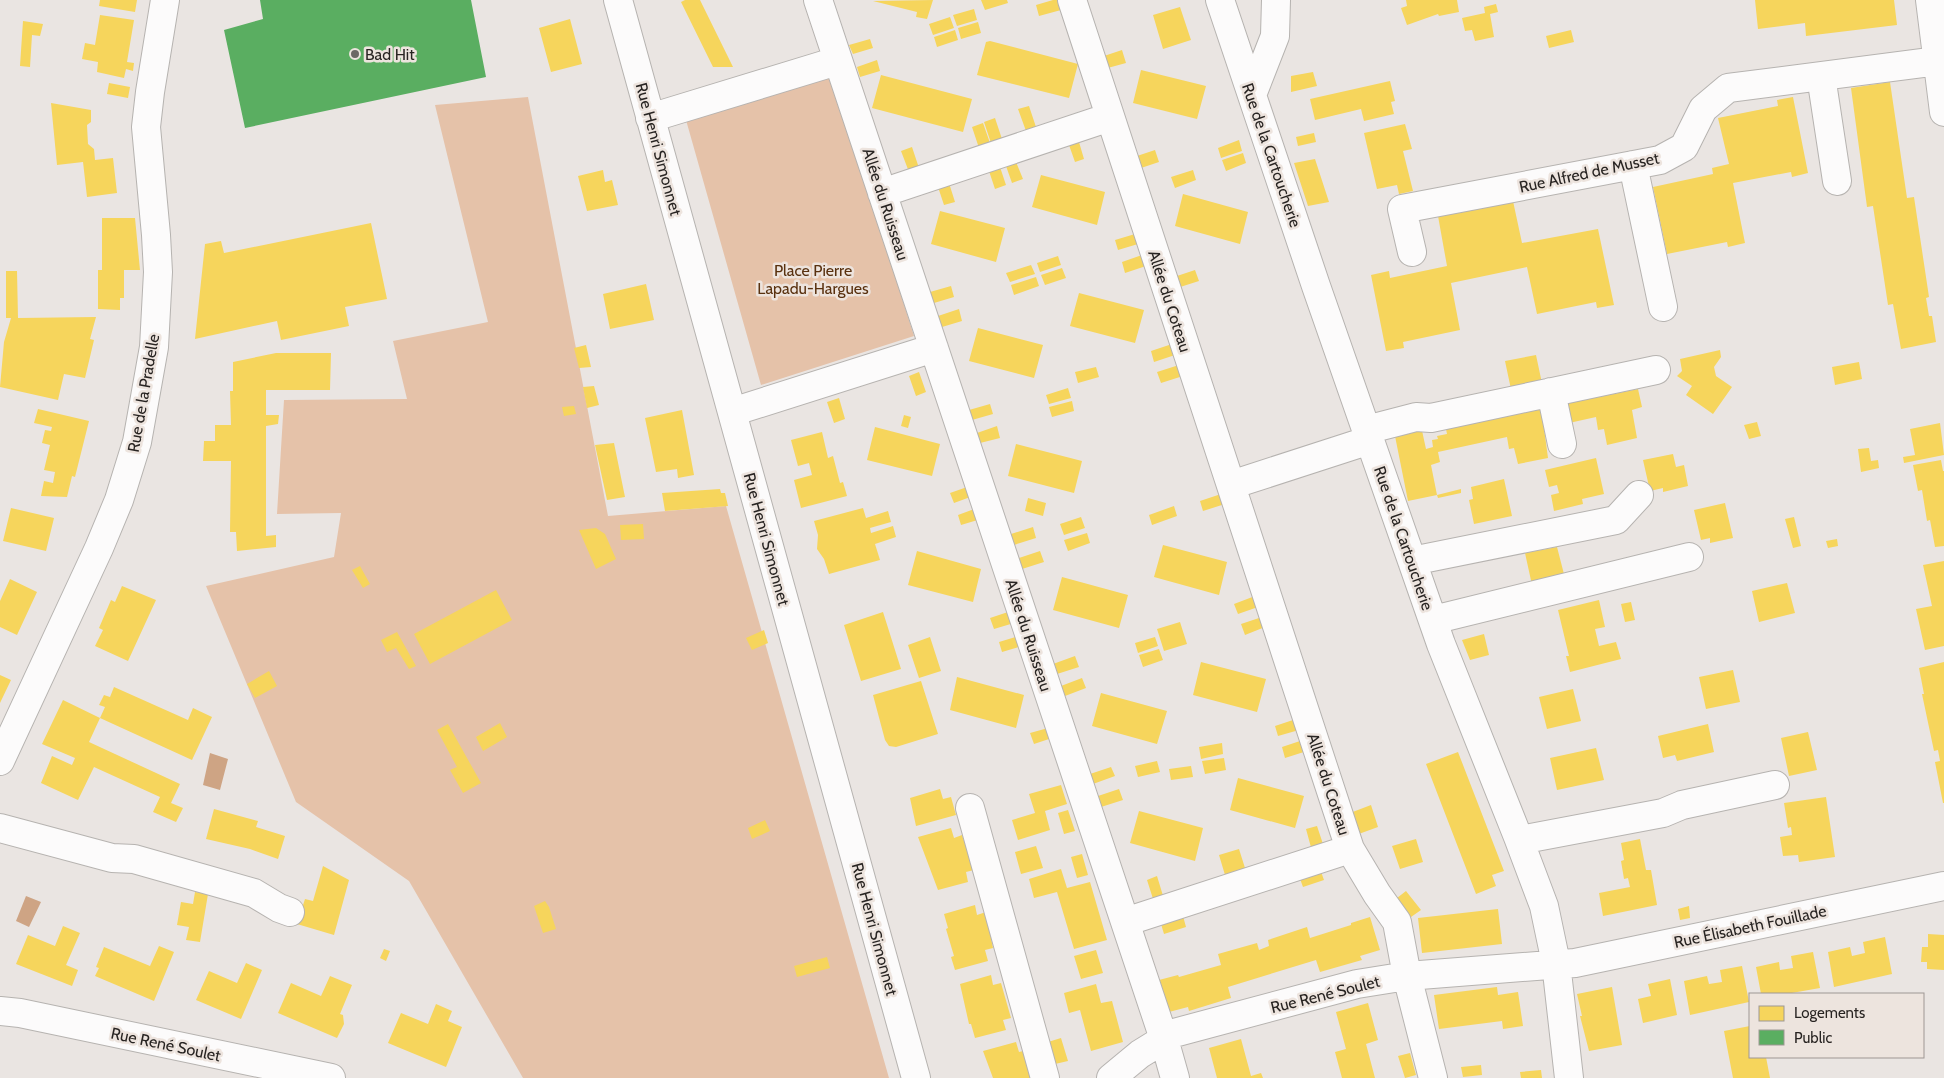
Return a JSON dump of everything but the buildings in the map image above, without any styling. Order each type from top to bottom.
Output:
[{"type":"street","name":"Rue de la Pradelle","points":[[0,761],[103,540],[119,500],[137,442],[154,347],[158,272],[146,127],[165,0]]},
{"type":"street","name":"Rue Henri Simonnet","points":[[618,0],[916,1078]]},
{"type":"street","name":"Allée du Ruisseau","points":[[818,0],[1125,922],[1175,1078]]},
{"type":"street","name":"Allée du Coteau","points":[[1072,0],[1350,849],[1377,894],[1397,922],[1407,976],[1433,1078]]},
{"type":"street","name":"Rue de la Cartoucherie","points":[[1220,0],[1432,620],[1520,840],[1544,906],[1556,963],[1569,1078]]},
{"type":"street","points":[[1252,95],[1275,36],[1276,0]]},
{"type":"street","points":[[1930,0],[1944,112]]},
{"type":"street","points":[[650,118],[838,60]]},
{"type":"street","name":"Rue Alfred de Musset","points":[[1412,252],[1402,208],[1660,160],[1684,147],[1703,109],[1728,88],[1938,61]]},
{"type":"street","points":[[1821,76],[1837,181]]},
{"type":"street","points":[[882,193],[1110,117]]},
{"type":"street","points":[[1633,165],[1663,307]]},
{"type":"street","points":[[732,412],[934,348]]},
{"type":"street","points":[[1231,486],[1416,417],[1431,418],[1656,370]]},
{"type":"street","points":[[1551,392],[1562,444]]},
{"type":"street","points":[[1412,561],[1616,520],[1639,495]]},
{"type":"street","points":[[1432,620],[1689,557]]},
{"type":"street","points":[[1520,840],[1663,812],[1682,805],[1775,785]]},
{"type":"street","points":[[970,808],[1045,1078]]},
{"type":"street","points":[[0,828],[112,858],[134,859],[254,893],[279,908],[290,912]]},
{"type":"street","points":[[1125,922],[1350,849]]},
{"type":"street","name":"Rue Élisabeth Fouillade","points":[[1556,963],[1575,963],[1944,886]]},
{"type":"street","name":"Rue René Soulet","points":[[1111,1078],[1140,1054],[1174,1033],[1358,984],[1407,976],[1556,963]]},
{"type":"street","name":"Rue René Soulet","points":[[0,1011],[20,1013],[275,1072],[331,1078]]},
{"type":"green space","name":"Place Pierre Lapadu-Hargues","points":[[831,74],[914,336],[761,385],[686,120]]},
{"type":"green space","points":[[528,97],[608,516],[726,506],[889,1078],[523,1078],[409,881],[296,802],[206,586],[334,557],[341,513],[277,514],[284,400],[407,399],[393,341],[488,322],[435,105]]},
{"type":"shaded area","points":[[210,753],[228,759],[220,790],[203,785]]},
{"type":"shaded area","points":[[26,896],[41,902],[29,927],[16,921]]},
{"type":"place","name":"Bad Hit","points":[[355,54]]}]
